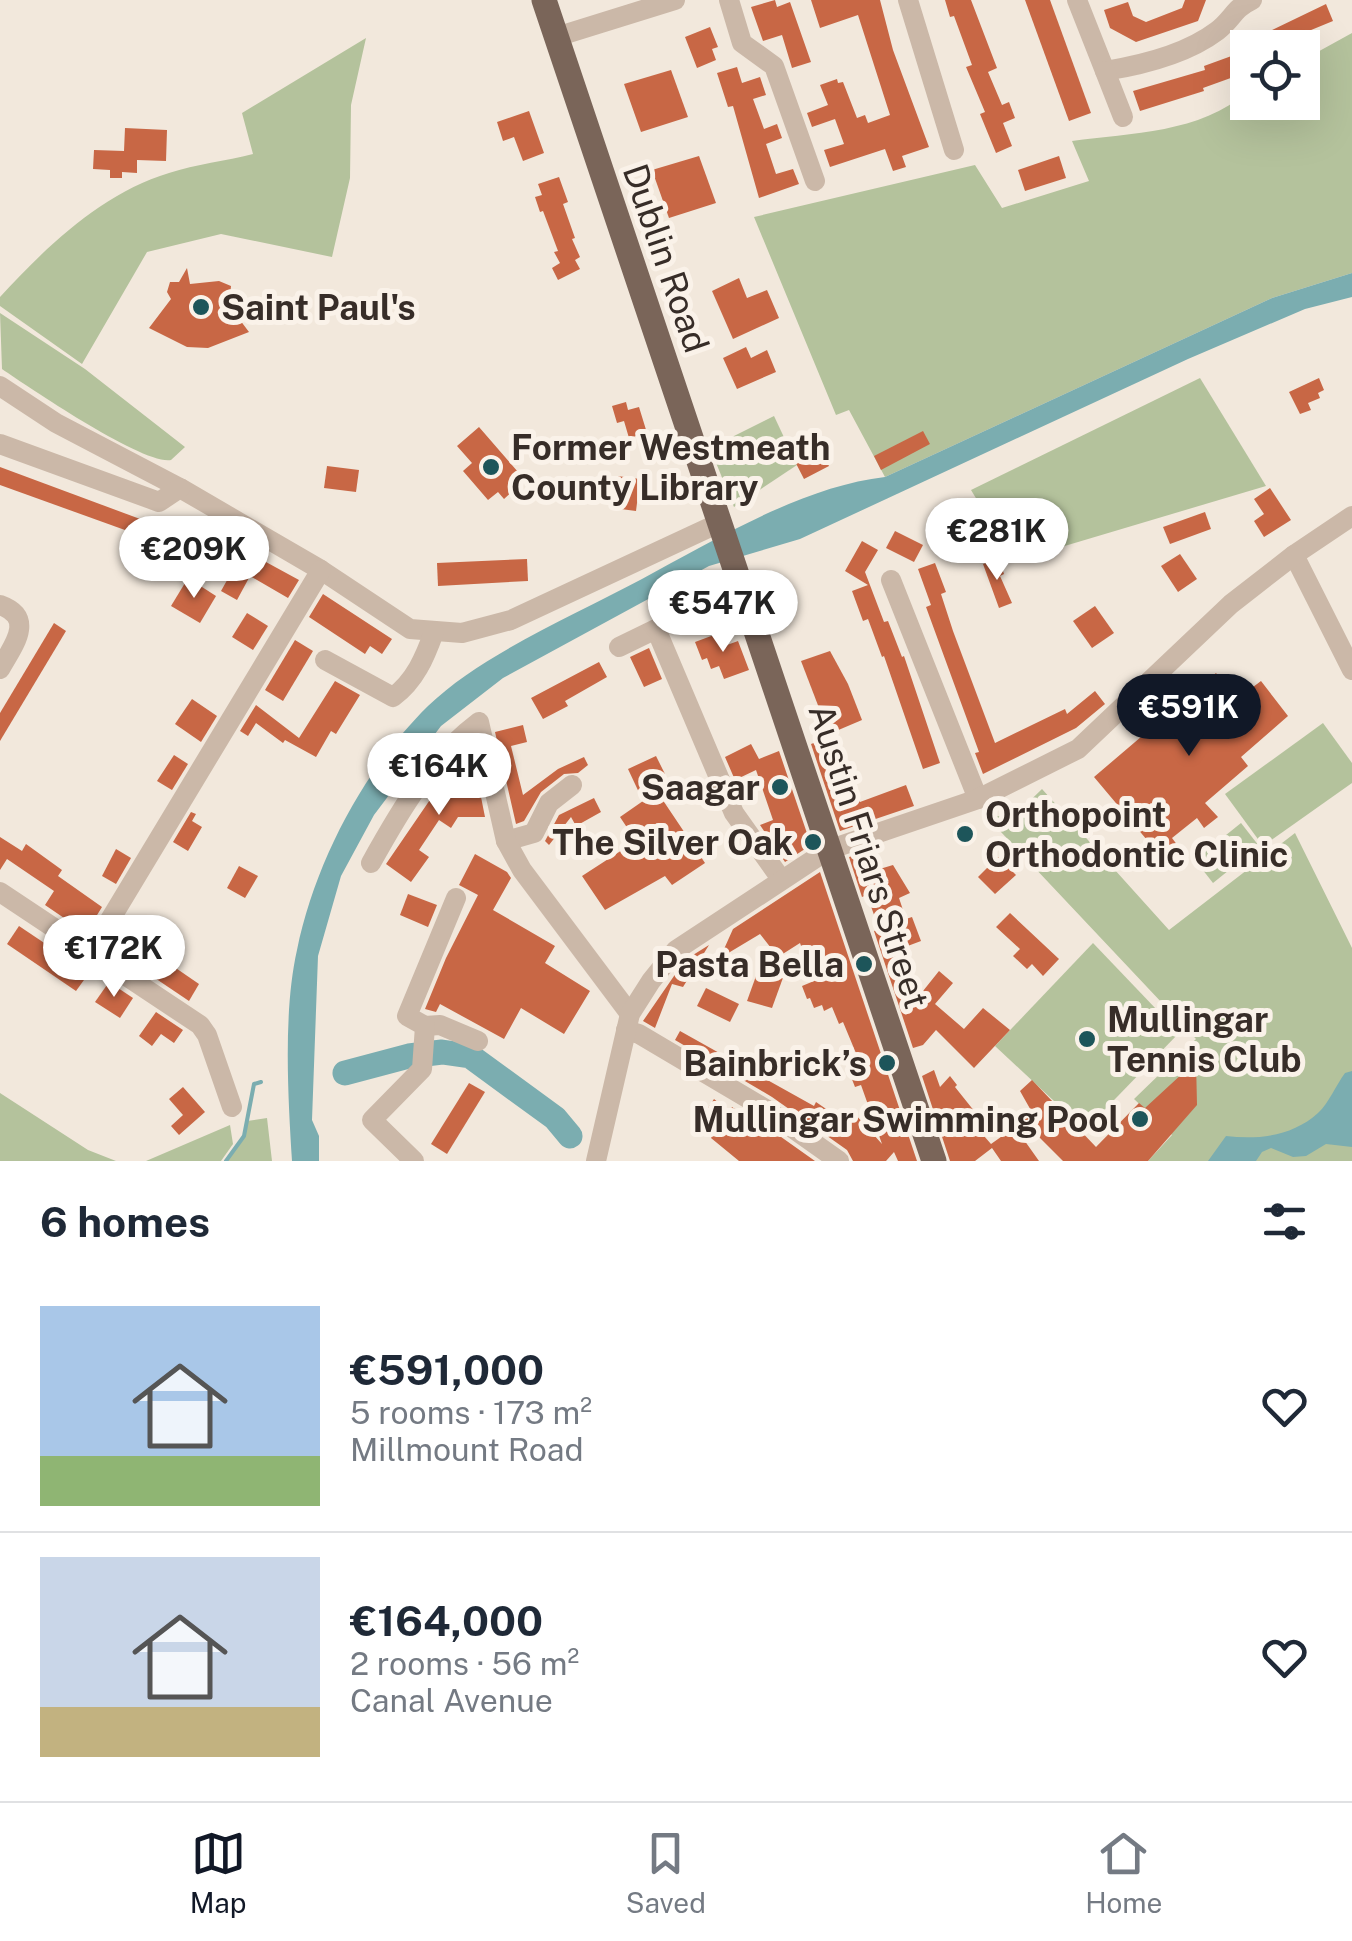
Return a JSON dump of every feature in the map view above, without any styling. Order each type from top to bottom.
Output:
[{"type":"main road","name":"Dublin Road","points":[[544,0],[737,574]]},
{"type":"main road","name":"Austin Friars Street","points":[[737,574],[934,1161]]},
{"type":"street","points":[[556,37],[674,0]]},
{"type":"street","points":[[729,0],[742,43],[774,66],[814,181]]},
{"type":"street","points":[[908,0],[954,150]]},
{"type":"street","points":[[1078,0],[1123,117]]},
{"type":"street","points":[[1106,71],[1196,45],[1222,28],[1237,7],[1252,0]]},
{"type":"street","points":[[0,386],[56,422],[321,570],[410,629],[462,634],[512,620],[722,530]]},
{"type":"street","points":[[26,453],[56,422]]},
{"type":"street","points":[[0,444],[159,502],[180,488]]},
{"type":"street","points":[[596,1161],[628,1022],[651,981],[676,950],[828,850],[978,799],[1078,749],[1231,604],[1294,554],[1352,516]]},
{"type":"street","points":[[1294,554],[1352,670]]},
{"type":"street","points":[[90,953],[321,570]]},
{"type":"street","points":[[890,580],[978,799]]},
{"type":"street","points":[[0,605],[20,620],[21,631],[0,668]]},
{"type":"street","points":[[619,648],[656,629],[734,812],[782,879]]},
{"type":"street","points":[[325,660],[393,697],[423,661],[434,632]]},
{"type":"street","points":[[371,862],[417,786],[450,744],[479,722],[506,841],[628,1022],[639,1034],[764,1108],[840,1161]]},
{"type":"street","points":[[506,841],[534,833],[549,803],[572,785]]},
{"type":"street","points":[[0,892],[200,1025],[232,1107]]},
{"type":"street","points":[[414,1161],[372,1120],[422,1069],[425,1036],[408,1016],[456,898]]},
{"type":"street","points":[[425,1036],[440,1025],[478,1041]]},
{"type":"green space","points":[[1352,33],[1352,273],[1272,298],[885,477],[849,410],[836,415],[754,217],[975,165],[1002,208],[1089,181],[1072,141],[1164,129],[1209,116],[1230,105],[1230,120],[1320,120],[1320,51]]},
{"type":"green space","points":[[366,38],[351,105],[350,178],[332,257],[221,234],[147,252],[82,364],[0,306],[0,297],[36,259],[121,194],[179,170],[253,154],[242,113]]},
{"type":"green space","points":[[0,313],[85,369],[185,447],[171,460],[137,451],[2,369]]},
{"type":"green space","points":[[1200,378],[1266,486],[1014,561],[971,490]]},
{"type":"green space","points":[[774,416],[797,465],[734,507],[710,448]]},
{"type":"green space","points":[[1323,723],[1352,763],[1352,783],[1263,846],[1225,794]]},
{"type":"green space","points":[[1042,789],[1169,930],[1295,833],[1352,948],[1352,1161],[1148,1161],[1172,1135],[1134,1099],[1196,1039],[984,814],[1012,818]]},
{"type":"green space","points":[[1241,823],[1259,846],[1213,883],[1195,860]]},
{"type":"green space","name":"Mullingar Tennis Club","points":[[1093,943],[1179,1033],[1085,1130],[995,1046]]},
{"type":"green space","points":[[0,1093],[88,1150],[116,1161],[0,1161]]},
{"type":"green space","points":[[267,1118],[272,1161],[226,1161],[244,1136],[247,1121]]},
{"type":"green space","points":[[230,1125],[233,1144],[221,1161],[146,1161]]},
{"type":"water","points":[[1352,273],[1352,297],[1305,309],[1188,359],[800,539],[709,566],[503,678],[441,726],[374,815],[341,876],[318,956],[312,1120],[319,1136],[319,1161],[292,1161],[288,1082],[290,1000],[297,950],[316,884],[345,819],[383,758],[450,687],[530,636],[760,517],[823,491],[885,477],[1272,298]]},
{"type":"water","points":[[1352,1071],[1352,1147],[1326,1144],[1306,1156],[1293,1157],[1271,1148],[1256,1161],[1208,1161],[1226,1136],[1275,1135],[1308,1121],[1326,1104],[1345,1073]]},
{"type":"building","points":[[775,0],[777,7],[790,2],[811,62],[792,68],[782,35],[763,41],[751,7]]},
{"type":"building","points":[[811,0],[880,0],[893,50],[929,147],[902,156],[906,167],[893,171],[885,149],[830,167],[824,150],[844,144],[835,119],[812,127],[807,113],[828,105],[820,85],[837,79],[838,83],[843,82],[857,118],[865,115],[868,123],[890,115],[858,15],[820,28]]},
{"type":"building","points":[[945,0],[971,0],[997,68],[988,72],[1002,105],[1009,102],[1015,118],[1003,123],[1012,146],[996,153],[980,114],[985,112],[966,67],[972,65]]},
{"type":"building","points":[[1025,0],[1050,0],[1091,113],[1069,121]]},
{"type":"building","points":[[1185,0],[1206,0],[1198,21],[1136,42],[1110,28],[1104,10],[1128,2],[1133,16],[1146,22],[1182,8]]},
{"type":"building","points":[[1326,4],[1333,21],[1311,30],[1272,30]]},
{"type":"building","points":[[710,27],[718,47],[712,49],[716,60],[697,68],[685,37]]},
{"type":"building","points":[[1230,57],[1230,78],[1203,88],[1204,91],[1140,111],[1133,91],[1205,70],[1204,66]]},
{"type":"building","points":[[737,67],[742,83],[760,77],[766,95],[753,99],[764,129],[777,124],[782,138],[766,144],[776,174],[793,169],[799,184],[759,198],[733,106],[728,107],[717,73]]},
{"type":"building","points":[[671,70],[688,117],[641,132],[624,84]]},
{"type":"building","points":[[529,111],[544,153],[523,161],[514,137],[503,141],[497,122]]},
{"type":"building","points":[[125,128],[167,130],[166,161],[137,160],[137,173],[122,172],[122,178],[110,178],[110,170],[93,169],[94,150],[124,151]]},
{"type":"building","points":[[699,156],[716,203],[669,218],[652,170]]},
{"type":"building","points":[[1059,156],[1066,178],[1025,191],[1018,170]]},
{"type":"building","points":[[559,177],[568,202],[563,204],[580,257],[575,260],[580,269],[558,280],[552,268],[560,263],[554,252],[558,251],[535,197],[542,195],[538,184]]},
{"type":"building","name":"Saint Paul's","points":[[187,268],[190,284],[219,281],[231,286],[230,296],[244,316],[240,320],[249,332],[208,348],[187,347],[149,328],[171,299],[167,292],[170,282],[179,282]]},
{"type":"building","points":[[739,278],[747,298],[767,290],[779,318],[733,339],[712,291]]},
{"type":"building","points":[[746,347],[751,358],[767,350],[776,372],[737,389],[723,358]]},
{"type":"building","points":[[1319,378],[1324,390],[1318,393],[1320,398],[1308,403],[1311,410],[1300,414],[1289,392]]},
{"type":"building","points":[[626,402],[628,410],[639,407],[647,433],[629,438],[624,421],[617,423],[612,406]]},
{"type":"building","name":"Former Westmeath County Library","points":[[479,427],[525,480],[504,499],[498,492],[488,500],[463,471],[472,463],[457,446]]},
{"type":"building","points":[[923,431],[930,444],[881,470],[874,456]]},
{"type":"building","points":[[798,440],[804,450],[818,443],[829,466],[804,479],[787,446]]},
{"type":"building","points":[[327,466],[359,470],[356,492],[324,488]]},
{"type":"building","points":[[0,467],[167,529],[161,543],[0,485]]},
{"type":"building","points":[[617,476],[640,479],[636,511],[613,508]]},
{"type":"building","points":[[1270,488],[1291,520],[1264,537],[1254,521],[1264,514],[1254,499]]},
{"type":"building","points":[[1205,512],[1211,529],[1170,544],[1163,527]]},
{"type":"building","points":[[183,518],[212,537],[189,573],[175,563],[187,545],[172,535]]},
{"type":"building","points":[[895,531],[923,545],[914,562],[886,548]]},
{"type":"building","points":[[862,541],[878,550],[865,572],[884,622],[888,621],[904,656],[940,763],[923,769],[884,656],[868,619],[863,621],[852,591],[868,585],[845,571]]},
{"type":"building","points":[[244,550],[299,580],[288,598],[250,576],[237,600],[221,591]]},
{"type":"building","points":[[1180,554],[1197,579],[1178,592],[1161,566]]},
{"type":"building","points":[[527,559],[528,581],[438,586],[437,563]]},
{"type":"building","points":[[999,559],[1004,574],[1000,576],[1012,603],[999,608],[983,564]]},
{"type":"building","points":[[935,563],[946,592],[941,594],[953,631],[995,743],[1065,709],[1067,714],[1095,691],[1105,704],[1076,728],[983,774],[975,753],[979,752],[926,607],[931,605],[918,569]]},
{"type":"building","points":[[188,578],[216,596],[200,623],[171,606]]},
{"type":"building","points":[[323,594],[392,639],[382,654],[370,646],[365,654],[309,617]]},
{"type":"building","points":[[1095,606],[1114,633],[1092,648],[1073,621]]},
{"type":"building","points":[[247,613],[268,626],[253,650],[232,637]]},
{"type":"building","points":[[54,623],[66,631],[0,741],[0,713]]},
{"type":"building","points":[[722,632],[727,645],[738,641],[749,670],[724,679],[719,666],[711,669],[707,658],[702,660],[695,642]]},
{"type":"building","points":[[295,640],[313,651],[283,701],[265,690]]},
{"type":"building","points":[[649,648],[662,679],[644,687],[630,657]]},
{"type":"building","points":[[830,651],[862,720],[829,734],[801,661]]},
{"type":"building","points":[[599,662],[607,677],[543,719],[531,698]]},
{"type":"building","points":[[1216,673],[1229,690],[1239,678],[1249,690],[1261,681],[1288,716],[1241,757],[1248,766],[1205,803],[1218,817],[1204,828],[1197,818],[1172,838],[1178,846],[1163,859],[1094,777]]},
{"type":"building","points":[[335,681],[360,695],[316,757],[285,740],[283,743],[256,723],[248,736],[240,731],[256,705],[299,738]]},
{"type":"building","points":[[192,699],[217,716],[201,742],[175,724]]},
{"type":"building","points":[[523,725],[527,742],[511,746],[523,795],[558,769],[584,757],[588,765],[578,773],[564,774],[541,792],[524,821],[516,824],[495,732]]},
{"type":"building","points":[[836,735],[860,802],[906,785],[914,806],[840,831],[811,744]]},
{"type":"building","points":[[751,744],[759,759],[779,751],[811,845],[785,862],[760,825],[773,820],[756,770],[735,780],[725,757]]},
{"type":"building","points":[[471,747],[485,817],[458,817],[451,828],[439,820],[419,850],[429,857],[411,882],[386,864],[440,780],[468,797],[458,759]]},
{"type":"building","points":[[174,755],[188,764],[172,790],[157,781]]},
{"type":"building","points":[[656,756],[665,774],[650,781],[705,863],[672,885],[665,876],[605,910],[582,876],[636,841],[620,817],[643,801],[628,769]]},
{"type":"building","points":[[594,798],[601,812],[576,826],[571,817],[549,845],[545,841],[559,815]]},
{"type":"building","points":[[191,812],[196,814],[192,821],[202,827],[188,851],[173,842]]},
{"type":"building","points":[[0,837],[22,851],[26,844],[62,870],[58,876],[102,907],[86,933],[45,905],[54,891],[7,859],[0,870]]},
{"type":"building","points":[[116,849],[131,858],[116,884],[102,876]]},
{"type":"building","points":[[866,852],[873,871],[893,865],[910,893],[899,898],[906,919],[912,917],[921,941],[897,950],[915,1001],[939,971],[953,983],[935,1004],[964,1029],[983,1008],[1010,1030],[974,1068],[936,1030],[923,1045],[913,1048],[874,931],[879,929],[867,895],[862,897],[849,857]]},
{"type":"building","points":[[475,854],[511,878],[493,910],[555,946],[545,963],[590,991],[564,1034],[521,1008],[504,1039],[440,1004],[436,1012],[425,1009],[478,895],[459,885]]},
{"type":"building","points":[[998,857],[1016,875],[995,894],[978,877]]},
{"type":"building","points":[[239,866],[258,876],[245,898],[227,888]]},
{"type":"building","points":[[820,872],[917,1161],[898,1161],[894,1152],[886,1161],[853,1161],[847,1150],[772,1097],[675,1040],[680,1031],[814,1106],[816,1102],[845,1122],[855,1114],[882,1144],[861,1085],[855,1087],[846,1064],[858,1058],[843,1022],[839,1024],[832,1007],[824,1011],[822,1005],[814,1008],[807,999],[802,986],[814,981],[800,943],[778,957],[760,934],[720,958],[733,929]]},
{"type":"building","points":[[408,894],[437,905],[428,927],[400,915]]},
{"type":"building","points":[[1010,913],[1059,959],[1043,976],[1032,964],[1027,969],[1013,956],[1020,949],[996,927]]},
{"type":"building","points":[[19,926],[89,973],[76,991],[7,944]]},
{"type":"building","points":[[709,945],[683,987],[672,984],[655,1028],[643,1021],[685,960]]},
{"type":"building","points":[[148,949],[199,984],[189,1001],[137,966]]},
{"type":"building","points":[[760,965],[784,975],[772,1008],[747,1001]]},
{"type":"building","points":[[109,982],[133,998],[120,1018],[95,1002]]},
{"type":"building","points":[[706,988],[739,1004],[730,1022],[697,1006]]},
{"type":"building","points":[[156,1012],[183,1030],[174,1043],[161,1034],[152,1046],[139,1036]]},
{"type":"building","points":[[1196,1061],[1197,1105],[1148,1161],[1063,1161],[1023,1121],[1033,1114],[1020,1091],[1032,1080],[1096,1147],[1139,1103],[1145,1108]]},
{"type":"building","points":[[934,1070],[940,1087],[950,1076],[957,1085],[983,1122],[977,1128],[991,1144],[1015,1127],[1039,1161],[1001,1161],[992,1148],[975,1161],[950,1161],[922,1076]]},
{"type":"building","points":[[469,1083],[485,1092],[447,1154],[431,1144]]},
{"type":"building","points":[[183,1087],[205,1112],[179,1135],[171,1126],[183,1115],[169,1099]]},
{"type":"building","points":[[714,1099],[765,1131],[767,1127],[815,1161],[739,1161],[711,1138],[719,1126],[704,1114]]},
{"type":"waterway","points":[[345,1073],[409,1056],[442,1052],[470,1056],[555,1118],[570,1136]]},
{"type":"waterway","points":[[226,1161],[244,1136],[254,1084],[261,1082]]},
{"type":"place","name":"Saint Paul's","points":[[201,307]]},
{"type":"place","name":"Former Westmeath County Library","points":[[491,467]]},
{"type":"place","name":"Saagar","points":[[780,787]]},
{"type":"place","name":"Orthopoint Orthodontic Clinic","points":[[965,834]]},
{"type":"place","name":"The Silver Oak","points":[[813,842]]},
{"type":"place","name":"Pasta Bella","points":[[864,964]]},
{"type":"place","name":"Mullingar Tennis Club","points":[[1087,1039]]},
{"type":"place","name":"Bainbrick’s","points":[[887,1063]]},
{"type":"place","name":"Mullingar Swimming Pool","points":[[1140,1119]]}]
